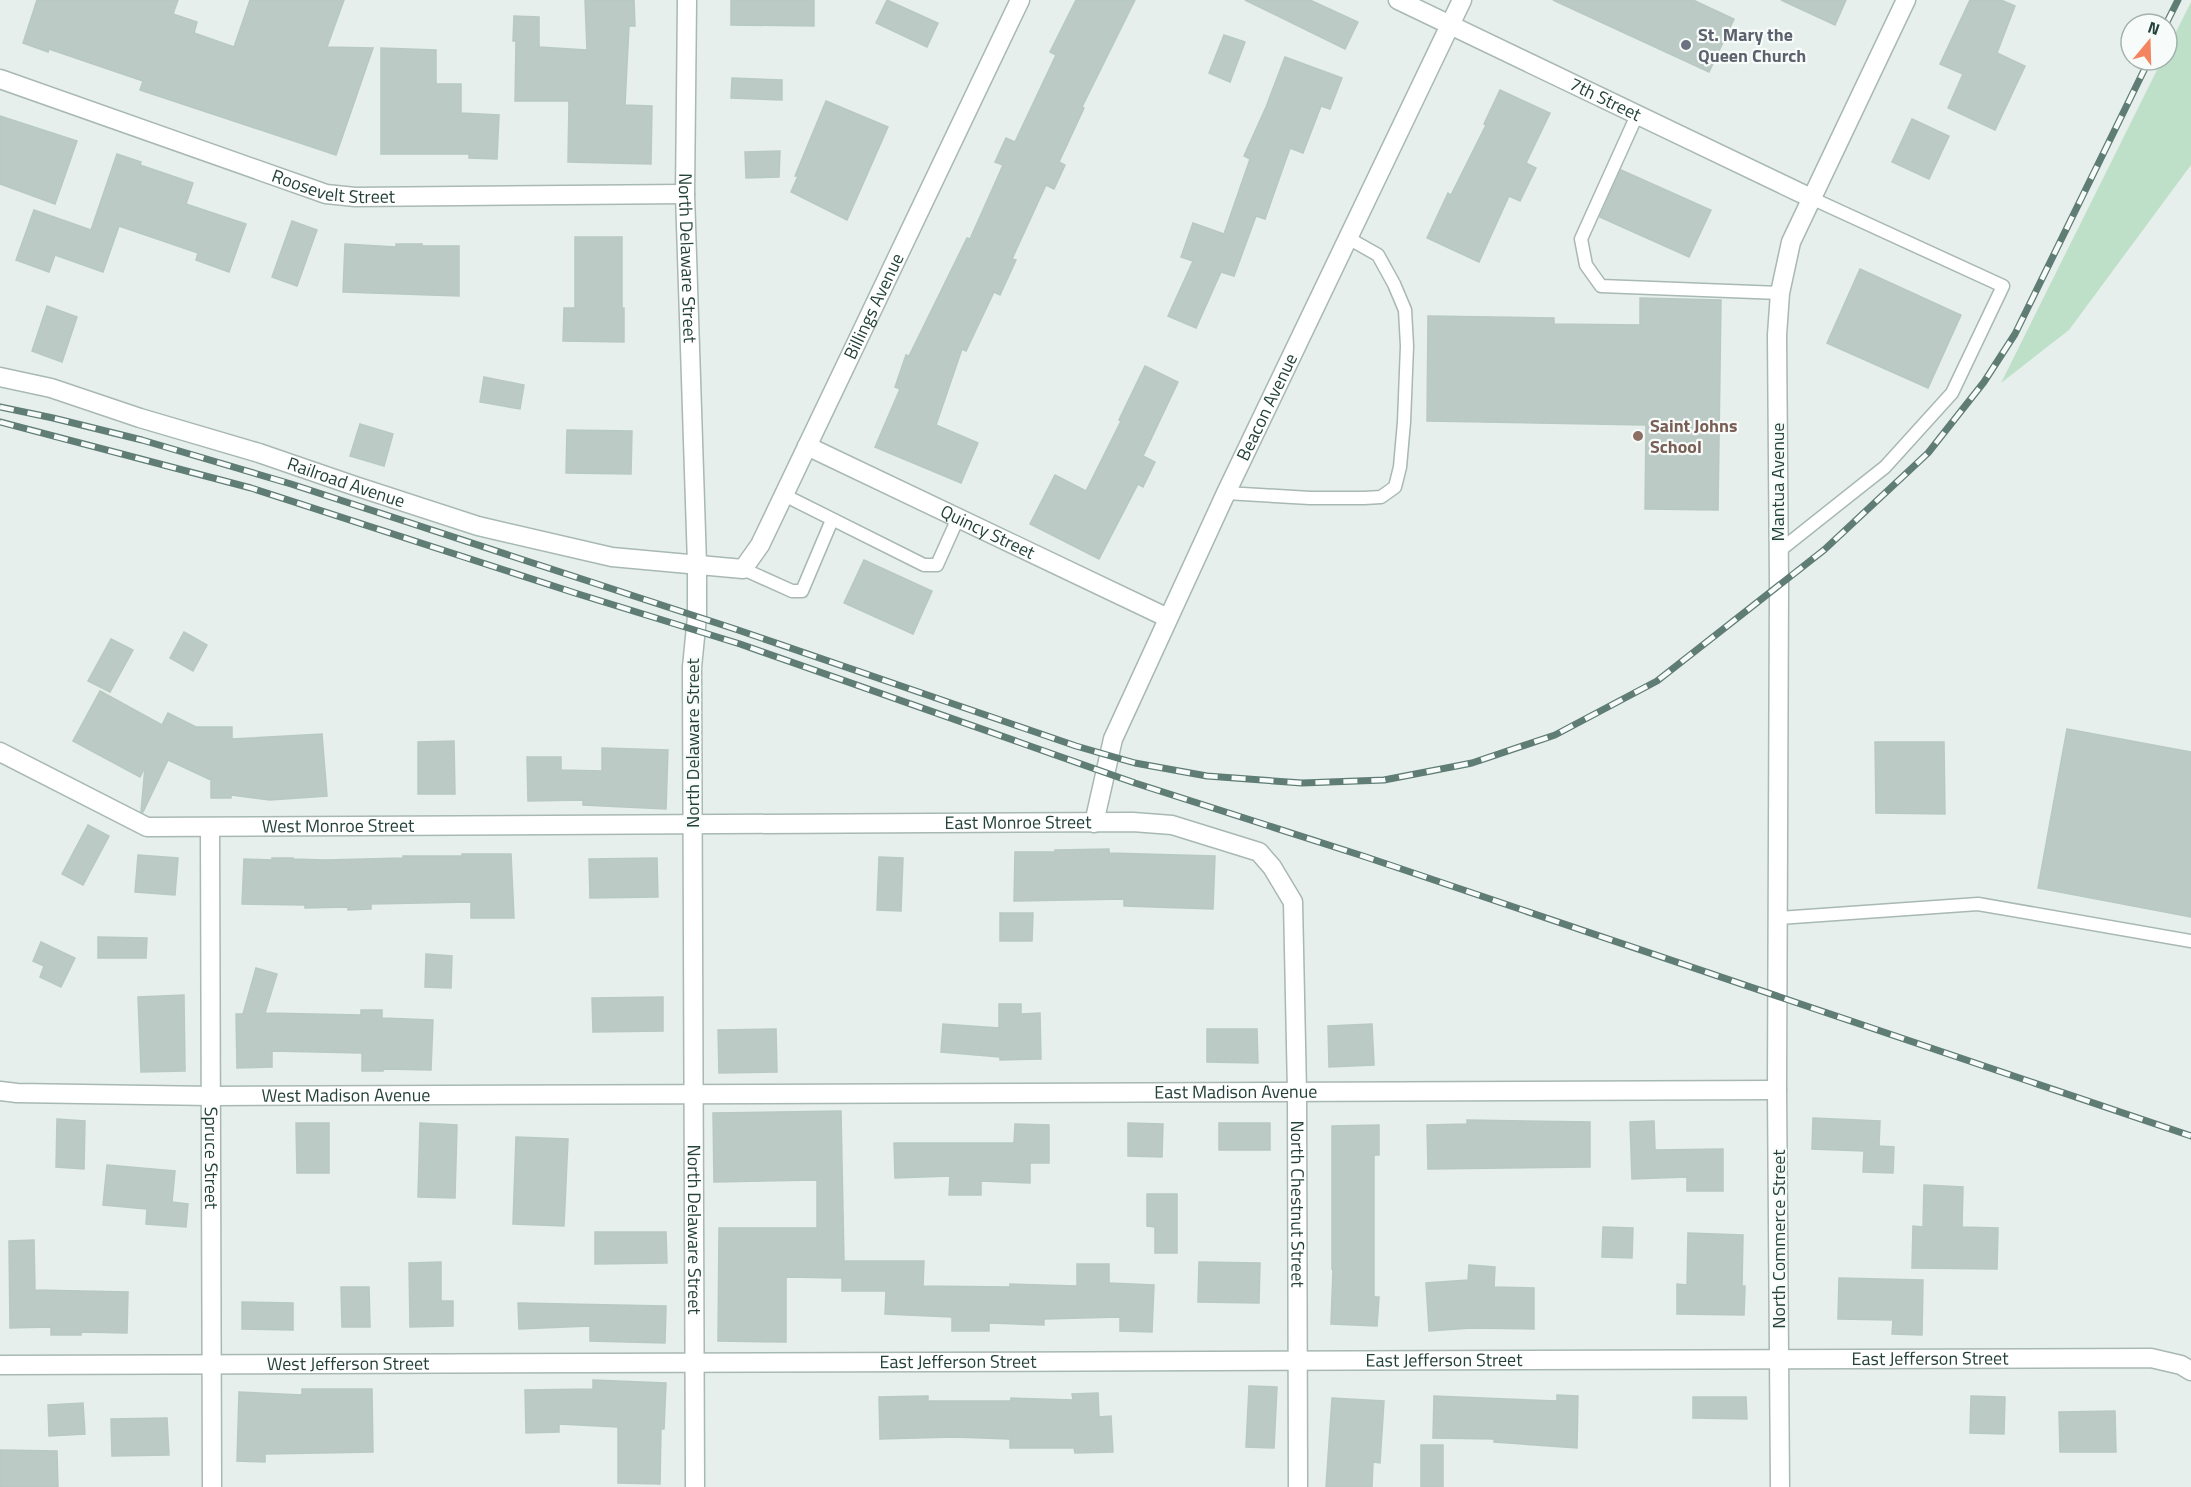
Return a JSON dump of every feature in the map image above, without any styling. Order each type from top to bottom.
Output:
[{"type":"street","name":"North Delaware Street","points":[[687,0],[685,194],[697,564],[697,617],[692,667],[695,1487]]},
{"type":"street","name":"Billings Avenue","points":[[744,569],[760,545],[1020,0]]},
{"type":"street","name":"7th Street","points":[[1398,0],[1811,198]]},
{"type":"street","name":"Beacon Avenue","points":[[1094,823],[1113,739],[1226,493],[1462,0]]},
{"type":"street","name":"Mantua Avenue","points":[[1779,992],[1777,335],[1780,293],[1791,242],[1906,0]]},
{"type":"street","name":"Roosevelt Street","points":[[0,79],[326,194],[356,197],[685,194]]},
{"type":"street","name":"Railroad Avenue","points":[[0,377],[51,388],[478,525],[612,557],[697,564]]},
{"type":"street","name":"Quincy Street","points":[[807,446],[1168,618]]},
{"type":"street","points":[[697,564],[744,569]]},
{"type":"street","name":"West Monroe Street","points":[[0,752],[147,827],[693,826]]},
{"type":"street","name":"East Monroe Street","points":[[693,826],[1133,822],[1172,825],[1259,852],[1272,867],[1293,902],[1294,921]]},
{"type":"street","name":"Spruce Street","points":[[210,828],[212,1487]]},
{"type":"street","name":"North Chestnut Street","points":[[1294,921],[1298,1487]]},
{"type":"street","name":"North Commerce Street","points":[[1779,992],[1777,1090],[1780,1487]]},
{"type":"street","name":"East Madison Avenue","points":[[693,1093],[1777,1090]]},
{"type":"street","name":"West Madison Avenue","points":[[0,1091],[212,1096],[693,1093]]},
{"type":"street","name":"East Jefferson Street","points":[[694,1362],[2151,1358],[2181,1365],[2191,1371]]},
{"type":"street","name":"West Jefferson Street","points":[[0,1365],[694,1362]]},
{"type":"lane","points":[[1637,115],[1581,239],[1586,265],[1601,286],[1780,293]]},
{"type":"lane","points":[[1779,552],[1886,467],[1952,393],[2003,286],[1811,198]]},
{"type":"lane","points":[[1226,493],[1364,498],[1381,497],[1395,487],[1400,468],[1404,422],[1407,346],[1405,310],[1378,255],[1348,238]]},
{"type":"lane","points":[[784,495],[924,565],[937,565],[958,518]]},
{"type":"lane","points":[[744,569],[792,591],[802,591],[832,520]]},
{"type":"lane","points":[[1779,918],[1978,904],[2191,941]]},
{"type":"green space","points":[[2191,2],[2191,165],[2069,330],[2001,383],[2156,72],[2179,72],[2179,26]]},
{"type":"building","points":[[37,0],[178,0],[173,14],[197,22],[194,33],[234,47],[250,0],[344,0],[327,47],[373,48],[336,155],[140,90],[143,81],[49,49],[48,52],[23,43]]},
{"type":"building","points":[[585,0],[634,0],[635,26],[629,26],[625,105],[652,106],[651,164],[568,162],[569,101],[515,101],[514,16],[539,17],[539,47],[587,50]]},
{"type":"building","points":[[731,0],[814,0],[814,26],[731,25]]},
{"type":"building","points":[[887,0],[938,23],[927,47],[876,23]]},
{"type":"building","points":[[1076,0],[1135,0],[1082,107],[1084,108],[1059,162],[1065,165],[1054,189],[1046,185],[1012,259],[1016,260],[1000,295],[994,292],[966,351],[962,349],[936,425],[978,443],[961,483],[875,447],[900,389],[895,387],[906,355],[909,356],[967,238],[970,239],[1003,165],[995,162],[1006,138],[1015,142],[1056,55],[1050,52]]},
{"type":"building","points":[[1245,0],[1310,0],[1358,22],[1345,49]]},
{"type":"building","name":"St. Mary the Queen Church","points":[[1553,0],[1693,0],[1734,19],[1709,72]]},
{"type":"building","points":[[1781,0],[1846,0],[1835,25]]},
{"type":"building","points":[[1970,0],[2001,0],[2015,6],[1997,53],[2025,66],[1995,130],[1948,108],[1963,74],[1940,64]]},
{"type":"building","points":[[1224,35],[1245,42],[1230,82],[1209,73]]},
{"type":"building","points":[[381,48],[436,50],[436,84],[461,84],[461,113],[499,115],[497,159],[469,158],[469,154],[381,154]]},
{"type":"building","points":[[1285,57],[1342,78],[1330,109],[1321,106],[1303,153],[1290,148],[1265,219],[1256,216],[1234,276],[1221,272],[1196,328],[1168,316],[1193,261],[1181,257],[1193,223],[1224,234],[1250,159],[1244,156]]},
{"type":"building","points":[[732,78],[782,80],[782,100],[731,98]]},
{"type":"building","points":[[1500,90],[1550,113],[1526,163],[1536,168],[1520,201],[1509,196],[1479,262],[1427,238],[1448,193],[1451,195],[1486,125],[1484,124]]},
{"type":"building","points":[[826,101],[888,127],[847,220],[791,192],[798,176],[795,176]]},
{"type":"building","points":[[0,116],[77,141],[55,204],[0,184]]},
{"type":"building","points":[[1912,119],[1949,136],[1929,179],[1892,162]]},
{"type":"building","points":[[780,151],[779,177],[746,178],[745,152]]},
{"type":"building","points":[[117,154],[141,162],[140,165],[193,183],[186,204],[246,224],[229,272],[196,260],[198,253],[119,226],[103,272],[55,255],[49,272],[16,260],[34,210],[91,230]]},
{"type":"building","points":[[1621,170],[1711,210],[1689,257],[1600,217]]},
{"type":"building","points":[[292,221],[317,230],[297,286],[272,277]]},
{"type":"building","points":[[575,237],[622,237],[624,342],[563,341],[564,308],[575,308]]},
{"type":"building","points":[[345,244],[396,247],[396,244],[459,246],[459,296],[343,292]]},
{"type":"building","points":[[1860,269],[1961,315],[1928,388],[1827,343]]},
{"type":"building","points":[[1640,298],[1721,300],[1718,510],[1645,509],[1646,425],[1427,421],[1428,316],[1554,318],[1554,324],[1640,325]]},
{"type":"building","points":[[47,306],[77,317],[62,362],[32,351]]},
{"type":"building","points":[[1145,366],[1178,382],[1143,456],[1155,462],[1143,487],[1138,484],[1099,559],[1030,524],[1055,475],[1086,491]]},
{"type":"building","points":[[484,377],[524,385],[520,409],[480,402]]},
{"type":"building","points":[[360,424],[393,434],[384,466],[350,456]]},
{"type":"building","points":[[567,430],[632,431],[631,474],[566,473]]},
{"type":"building","points":[[864,560],[932,591],[913,634],[844,603]]},
{"type":"building","points":[[184,632],[207,645],[193,671],[170,658]]},
{"type":"building","points":[[111,639],[133,650],[110,692],[88,681]]},
{"type":"building","points":[[100,691],[162,725],[168,713],[196,727],[232,727],[232,739],[322,734],[327,796],[270,800],[231,795],[231,798],[211,798],[211,780],[168,760],[141,812],[145,767],[140,777],[73,741]]},
{"type":"building","points":[[2067,729],[2191,752],[2191,917],[2038,888]]},
{"type":"building","points":[[454,741],[455,794],[418,794],[418,742]]},
{"type":"building","points":[[1875,742],[1944,742],[1945,814],[1876,813]]},
{"type":"building","points":[[602,748],[668,750],[666,809],[583,805],[583,800],[528,801],[527,757],[561,757],[561,770],[602,771]]},
{"type":"building","points":[[88,825],[109,836],[83,885],[62,874]]},
{"type":"building","points":[[1109,849],[1109,853],[1215,856],[1213,909],[1124,906],[1124,899],[1014,901],[1015,852]]},
{"type":"building","points":[[462,854],[511,854],[514,918],[471,918],[471,902],[371,904],[371,909],[348,910],[348,907],[305,908],[305,905],[242,904],[244,859],[325,860],[462,856]]},
{"type":"building","points":[[138,855],[178,858],[175,895],[135,892]]},
{"type":"building","points":[[879,857],[903,858],[901,911],[877,910]]},
{"type":"building","points":[[657,858],[658,897],[590,898],[589,859]]},
{"type":"building","points":[[1000,913],[1033,913],[1032,941],[1000,941]]},
{"type":"building","points":[[98,937],[147,938],[146,958],[98,958]]},
{"type":"building","points":[[41,942],[75,958],[61,987],[40,977],[44,966],[33,961]]},
{"type":"building","points":[[426,954],[452,956],[451,988],[425,987]]},
{"type":"building","points":[[256,968],[277,974],[265,1013],[361,1015],[361,1010],[382,1010],[382,1018],[433,1020],[431,1070],[362,1071],[362,1053],[272,1051],[272,1067],[237,1068],[236,1014],[243,1014]]},
{"type":"building","points":[[184,995],[185,1071],[141,1072],[138,997]]},
{"type":"building","points":[[663,997],[663,1031],[593,1032],[592,998]]},
{"type":"building","points":[[999,1004],[1021,1004],[1021,1014],[1040,1013],[1041,1059],[1000,1060],[1000,1057],[941,1052],[943,1024],[999,1028]]},
{"type":"building","points":[[1372,1024],[1374,1065],[1329,1067],[1328,1026]]},
{"type":"building","points":[[776,1029],[777,1072],[719,1073],[718,1030]]},
{"type":"building","points":[[1207,1029],[1257,1029],[1258,1063],[1207,1062]]},
{"type":"building","points":[[841,1111],[844,1261],[924,1261],[923,1286],[1010,1287],[1010,1284],[1077,1286],[1077,1264],[1109,1264],[1109,1283],[1154,1285],[1152,1332],[1120,1331],[1120,1317],[1044,1319],[1044,1325],[989,1323],[989,1331],[952,1331],[952,1317],[885,1314],[886,1291],[842,1291],[842,1278],[786,1277],[786,1342],[718,1341],[719,1228],[817,1228],[817,1180],[714,1182],[713,1113]]},
{"type":"building","points":[[1813,1118],[1880,1121],[1879,1146],[1894,1147],[1893,1173],[1863,1172],[1864,1151],[1812,1149]]},
{"type":"building","points":[[57,1119],[85,1121],[84,1169],[56,1167]]},
{"type":"building","points":[[1467,1120],[1590,1122],[1590,1167],[1428,1169],[1427,1125],[1467,1124]]},
{"type":"building","points":[[1654,1121],[1655,1150],[1723,1149],[1723,1191],[1687,1191],[1687,1177],[1632,1179],[1630,1122]]},
{"type":"building","points":[[296,1123],[329,1123],[329,1173],[297,1173]]},
{"type":"building","points":[[420,1123],[457,1125],[455,1198],[418,1197]]},
{"type":"building","points":[[1128,1123],[1163,1124],[1162,1157],[1128,1156]]},
{"type":"building","points":[[1219,1123],[1270,1123],[1270,1150],[1219,1150]]},
{"type":"building","points":[[1015,1124],[1049,1125],[1049,1163],[1030,1163],[1030,1183],[981,1181],[981,1195],[949,1195],[950,1176],[895,1178],[894,1143],[1014,1143]]},
{"type":"building","points":[[1379,1125],[1379,1155],[1374,1155],[1374,1297],[1379,1297],[1377,1326],[1331,1324],[1332,1126]]},
{"type":"building","points":[[516,1137],[568,1139],[564,1226],[513,1224]]},
{"type":"building","points":[[107,1165],[175,1171],[172,1202],[188,1204],[186,1227],[146,1224],[147,1209],[103,1205]]},
{"type":"building","points":[[1924,1185],[1963,1187],[1962,1227],[1998,1228],[1997,1269],[1912,1268],[1913,1226],[1923,1227]]},
{"type":"building","points":[[1147,1194],[1177,1194],[1177,1253],[1155,1253],[1155,1227],[1147,1226]]},
{"type":"building","points":[[1603,1227],[1633,1228],[1632,1258],[1602,1257]]},
{"type":"building","points":[[595,1232],[666,1232],[667,1263],[595,1264]]},
{"type":"building","points":[[1688,1233],[1743,1235],[1744,1315],[1677,1314],[1677,1284],[1687,1285]]},
{"type":"building","points":[[34,1240],[35,1290],[128,1292],[127,1333],[81,1332],[81,1335],[51,1335],[51,1327],[10,1328],[9,1241]]},
{"type":"building","points":[[441,1262],[441,1301],[453,1301],[453,1326],[410,1327],[409,1263]]},
{"type":"building","points":[[1199,1262],[1260,1263],[1259,1303],[1198,1302]]},
{"type":"building","points":[[1469,1265],[1495,1267],[1494,1287],[1534,1288],[1534,1329],[1471,1328],[1429,1331],[1426,1283],[1468,1280]]},
{"type":"building","points":[[1839,1278],[1923,1280],[1922,1335],[1892,1334],[1893,1320],[1838,1319]]},
{"type":"building","points":[[341,1287],[369,1287],[370,1327],[342,1327]]},
{"type":"building","points":[[242,1302],[293,1303],[293,1330],[242,1329]]},
{"type":"building","points":[[518,1303],[666,1306],[665,1343],[590,1341],[590,1326],[519,1329]]},
{"type":"building","points":[[593,1380],[666,1383],[664,1429],[661,1429],[660,1484],[618,1483],[618,1427],[559,1424],[559,1432],[526,1433],[525,1390],[593,1389]]},
{"type":"building","points":[[1249,1386],[1277,1387],[1274,1448],[1246,1447]]},
{"type":"building","points":[[302,1389],[372,1389],[373,1452],[265,1454],[265,1462],[237,1461],[239,1392],[302,1395]]},
{"type":"building","points":[[1098,1393],[1099,1417],[1111,1416],[1113,1452],[1075,1453],[1074,1448],[1010,1448],[1010,1439],[954,1437],[880,1439],[879,1397],[928,1396],[928,1401],[1011,1401],[1011,1398],[1073,1400],[1072,1394]]},
{"type":"building","points":[[1557,1395],[1578,1396],[1577,1448],[1494,1442],[1494,1439],[1433,1438],[1434,1396],[1557,1401]]},
{"type":"building","points":[[1971,1396],[2005,1397],[2004,1434],[1970,1433]]},
{"type":"building","points":[[1693,1397],[1746,1397],[1747,1419],[1693,1418]]},
{"type":"building","points":[[1332,1398],[1384,1401],[1380,1463],[1373,1462],[1372,1487],[1326,1487]]},
{"type":"building","points":[[83,1403],[85,1434],[49,1436],[48,1405]]},
{"type":"building","points":[[2115,1411],[2116,1452],[2060,1452],[2059,1412]]},
{"type":"building","points":[[167,1418],[169,1455],[112,1456],[111,1419]]},
{"type":"building","points":[[1421,1445],[1443,1445],[1443,1487],[1421,1487]]},
{"type":"building","points":[[0,1450],[57,1451],[58,1487],[0,1487]]},
{"type":"railway","points":[[2172,12],[2178,0]]},
{"type":"railway","points":[[0,407],[142,440],[291,484],[738,630],[1076,746],[1135,763],[1207,776],[1302,783],[1384,780],[1472,763],[1555,735],[1657,681],[1824,550],[1928,453],[1984,382],[2015,334],[2143,72]]},
{"type":"railway","points":[[0,422],[251,488],[740,644],[1135,783],[1366,857],[2191,1136]]},
{"type":"place","name":"St. Mary the Queen Church","points":[[1686,45]]},
{"type":"place","name":"Saint Johns School","points":[[1638,436]]}]
